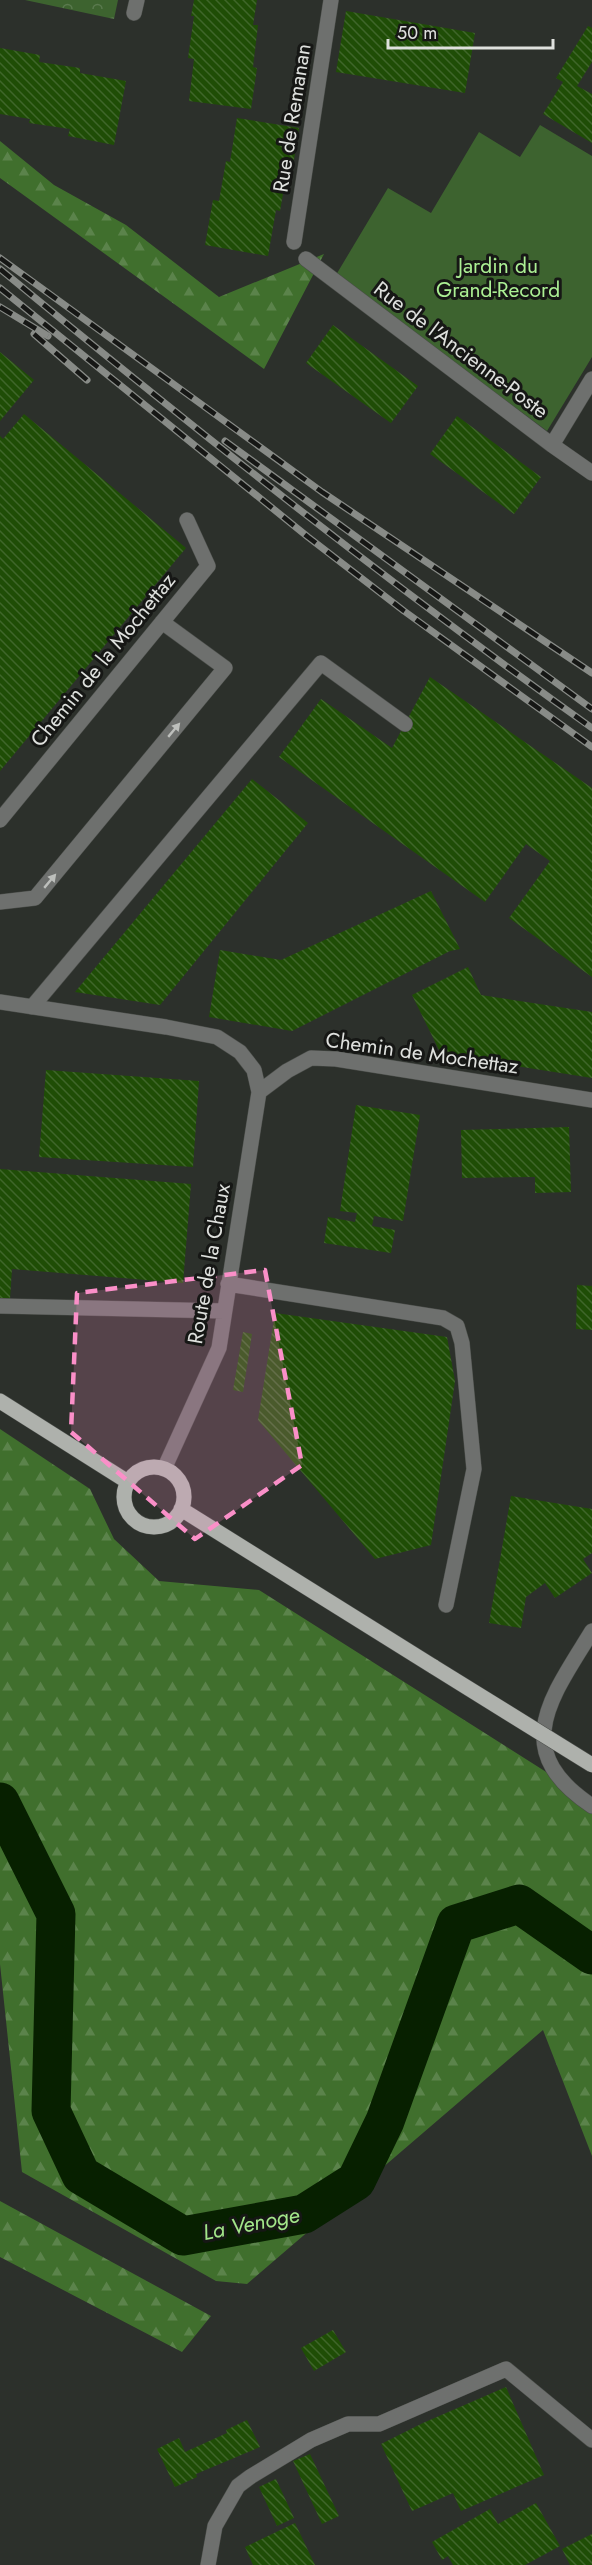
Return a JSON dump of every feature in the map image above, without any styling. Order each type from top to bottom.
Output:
[{"type":"main road","points":[[0,1401],[128,1482]]},
{"type":"main road","points":[[144,1469],[164,1469],[173,1474],[183,1490],[181,1509],[168,1524],[159,1527],[140,1524],[126,1510],[124,1491],[128,1482],[144,1469]]},
{"type":"main road","points":[[181,1509],[592,1765]]},
{"type":"street","name":"Rue de Remanan","points":[[294,242],[332,0]]},
{"type":"street","name":"Rue de l'Ancienne-Poste","points":[[306,259],[552,446],[592,473]]},
{"type":"street","points":[[552,446],[592,379]]},
{"type":"street","name":"Chemin de la Mochettaz","points":[[0,819],[207,566],[187,520]]},
{"type":"street","points":[[0,902],[35,898],[225,668],[162,622]]},
{"type":"street","points":[[32,1007],[321,663],[405,724]]},
{"type":"street","points":[[0,1002],[217,1037],[240,1052],[254,1070],[259,1092]]},
{"type":"street","name":"Chemin de Mochettaz","points":[[259,1092],[311,1058],[336,1059],[592,1100]]},
{"type":"street","name":"Route de la Chaux","points":[[164,1469],[219,1348],[259,1092]]},
{"type":"street","points":[[228,1284],[443,1318],[457,1326],[462,1343],[474,1469],[446,1605]]},
{"type":"street","points":[[0,1306],[224,1311]]},
{"type":"street","points":[[592,1631],[557,1688],[546,1716],[544,1743],[553,1772],[573,1793],[592,1806]]},
{"type":"street","points":[[208,2565],[215,2526],[238,2486],[250,2477],[311,2440],[348,2424],[379,2424],[506,2369],[592,2439]]},
{"type":"highlighted area","points":[[265,1270],[302,1465],[195,1539],[71,1432],[77,1293]]},
{"type":"green space","points":[[25,0],[118,0],[114,19]]},
{"type":"green space","name":"Jardin du Grand-Record","points":[[540,125],[592,156],[592,357],[547,431],[336,275],[388,188],[431,213],[479,132],[520,157]]},
{"type":"green space","points":[[0,141],[54,185],[126,225],[219,297],[324,254],[264,369],[0,178]]},
{"type":"green space","points":[[0,1429],[90,1489],[114,1539],[159,1581],[259,1590],[592,1801],[592,2156],[543,2030],[247,2284],[216,2281],[22,2172],[0,1964]]},
{"type":"green space","points":[[0,2201],[211,2316],[182,2352],[0,2257]]},
{"type":"building","points":[[194,0],[257,0],[253,25],[258,25],[253,67],[257,68],[251,109],[189,101],[194,59],[188,58]]},
{"type":"building","points":[[346,11],[475,33],[465,93],[336,72]]},
{"type":"building","points":[[588,26],[592,28],[592,62],[577,86],[592,94],[592,143],[543,114],[563,82],[556,78]]},
{"type":"building","points":[[0,48],[40,55],[39,62],[80,68],[80,73],[126,81],[114,145],[68,136],[70,129],[29,123],[30,119],[0,114]]},
{"type":"building","points":[[237,118],[299,128],[292,172],[287,171],[280,211],[276,210],[268,256],[205,245],[213,200],[219,201],[226,161],[230,162]]},
{"type":"building","points":[[333,325],[418,386],[391,423],[306,363]]},
{"type":"building","points":[[0,352],[34,380],[0,421]]},
{"type":"building","points":[[24,414],[186,548],[0,771],[0,436],[3,439]]},
{"type":"building","points":[[457,416],[541,477],[514,514],[430,454]]},
{"type":"building","points":[[430,677],[592,788],[592,977],[509,918],[550,861],[526,844],[485,902],[279,757],[321,699],[392,748]]},
{"type":"building","points":[[252,779],[308,823],[160,1005],[75,992]]},
{"type":"building","points":[[431,891],[460,949],[450,951],[292,1031],[209,1017],[220,950],[281,960]]},
{"type":"building","points":[[468,967],[481,995],[592,1012],[592,1078],[441,1054],[412,995]]},
{"type":"building","points":[[46,1070],[199,1081],[193,1167],[39,1157]]},
{"type":"building","points":[[356,1105],[420,1115],[403,1221],[374,1216],[372,1226],[395,1230],[391,1253],[324,1243],[328,1217],[355,1222],[357,1213],[340,1211]]},
{"type":"building","points":[[569,1127],[571,1192],[535,1193],[535,1177],[462,1178],[461,1130]]},
{"type":"building","points":[[0,1169],[191,1184],[183,1283],[12,1269],[10,1299],[0,1298]]},
{"type":"building","points":[[577,1285],[592,1286],[592,1330],[576,1329]]},
{"type":"building","points":[[275,1313],[447,1337],[455,1381],[431,1545],[375,1559],[258,1420]]},
{"type":"building","points":[[243,1332],[252,1334],[243,1392],[233,1390]]},
{"type":"building","points":[[511,1496],[592,1509],[592,1553],[583,1559],[592,1573],[555,1598],[545,1583],[526,1597],[521,1628],[489,1623]]},
{"type":"building","points":[[333,2330],[346,2352],[314,2371],[301,2348]]},
{"type":"building","points":[[506,2387],[544,2475],[461,2511],[453,2493],[412,2511],[381,2444]]},
{"type":"building","points":[[247,2420],[260,2447],[196,2474],[197,2477],[175,2487],[157,2449],[179,2438],[185,2452],[227,2433],[226,2430]]},
{"type":"building","points":[[310,2454],[339,2516],[322,2524],[293,2461]]},
{"type":"building","points":[[276,2479],[294,2518],[277,2526],[259,2487]]},
{"type":"building","points":[[536,2503],[560,2546],[525,2565],[453,2565],[448,2556],[442,2560],[432,2542],[490,2509],[498,2524]]},
{"type":"building","points":[[295,2523],[315,2565],[253,2565],[245,2547]]},
{"type":"building","points":[[592,2534],[592,2565],[570,2565],[562,2549]]},
{"type":"waterway","name":"La Venoge","points":[[0,1802],[56,1914],[51,2111],[81,2175],[183,2236],[304,2214],[356,2181],[385,2121],[456,1924],[519,1904],[592,1955]]},
{"type":"railway","points":[[0,258],[322,492],[592,673]]},
{"type":"railway","points":[[0,269],[292,504],[592,728]]},
{"type":"railway","points":[[0,288],[308,537],[404,611],[592,747]]},
{"type":"railway","points":[[0,307],[48,336]]},
{"type":"railway","points":[[34,334],[87,380]]},
{"type":"railway","points":[[225,441],[592,709]]}]
